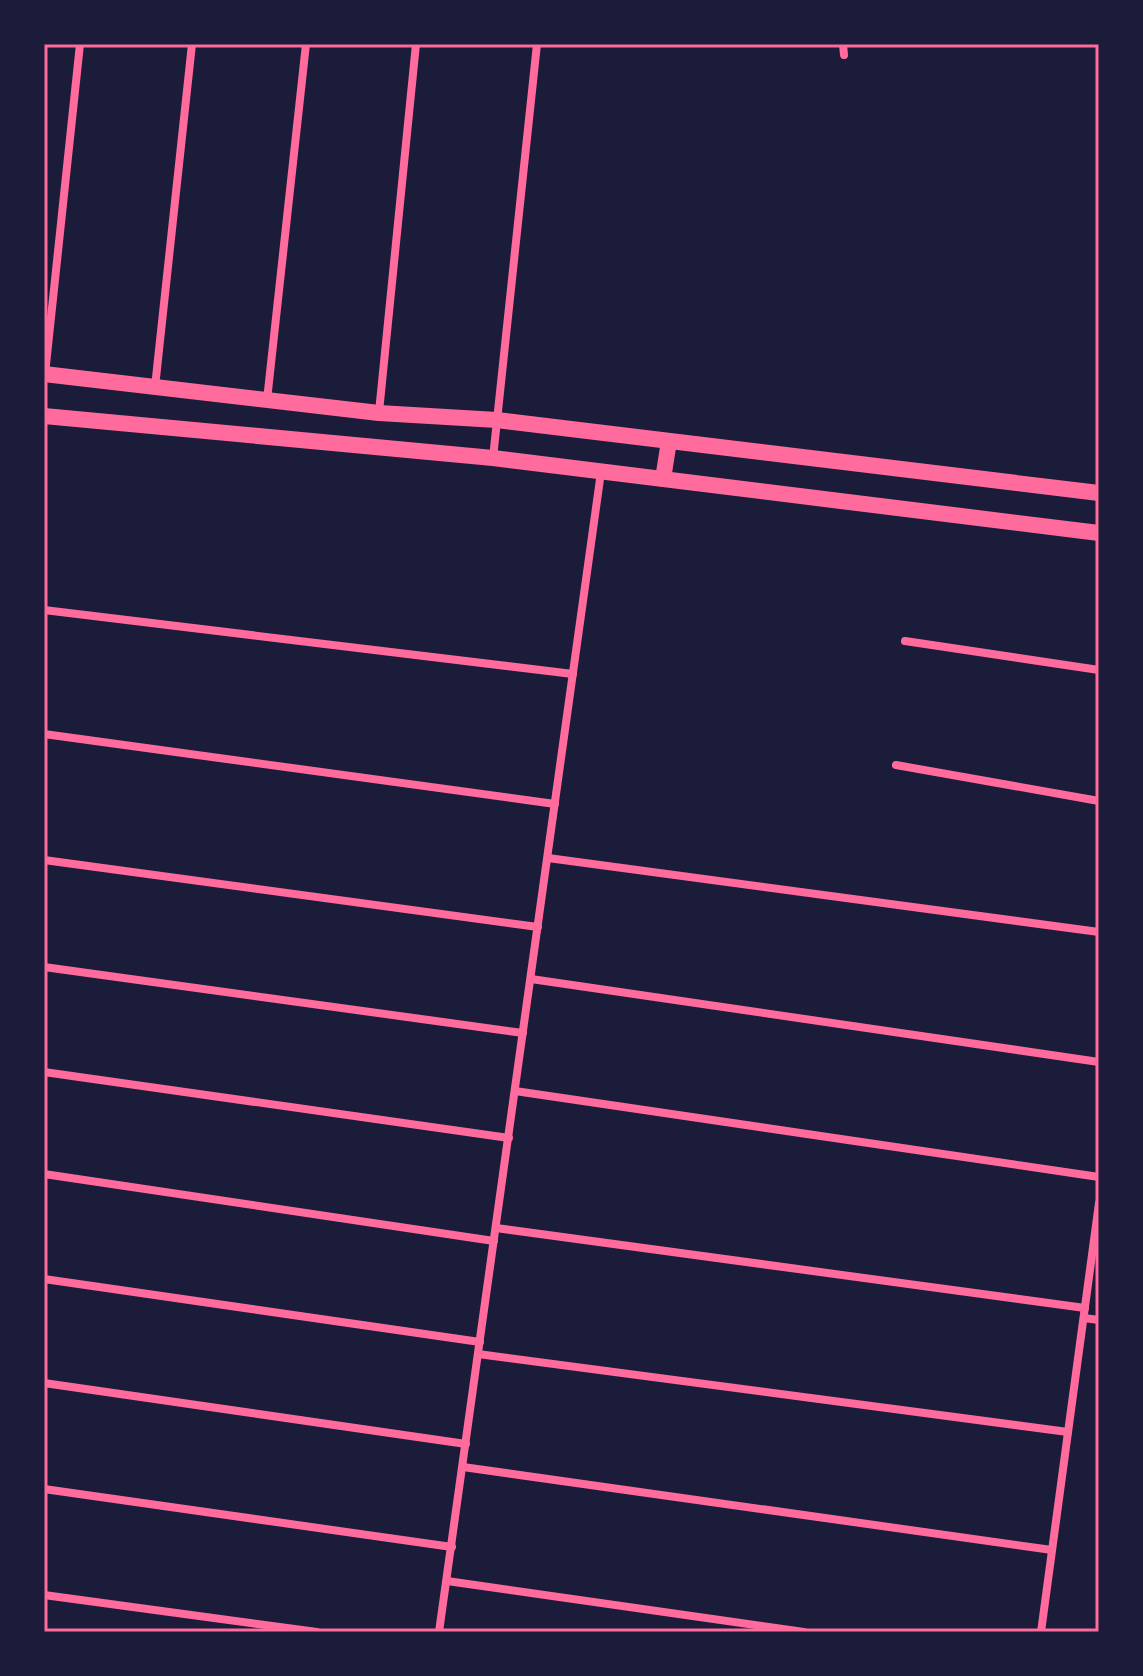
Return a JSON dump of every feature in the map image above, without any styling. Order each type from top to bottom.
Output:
[{"type":"main road","points":[[44,374],[379,413],[497,420],[1099,493]]},
{"type":"main road","points":[[44,416],[493,458],[1099,533]]},
{"type":"main road","points":[[663,479],[669,441]]},
{"type":"street","points":[[44,374],[80,44]]},
{"type":"street","points":[[155,387],[192,44]]},
{"type":"street","points":[[267,400],[306,44]]},
{"type":"street","points":[[379,413],[416,44]]},
{"type":"street","points":[[493,458],[537,44]]},
{"type":"street","points":[[843,44],[844,55]]},
{"type":"street","points":[[439,1632],[602,471]]},
{"type":"street","points":[[44,610],[573,674]]},
{"type":"street","points":[[905,641],[1099,670]]},
{"type":"street","points":[[44,734],[555,804]]},
{"type":"street","points":[[896,765],[1099,801]]},
{"type":"street","points":[[548,858],[1099,932]]},
{"type":"street","points":[[44,860],[538,927]]},
{"type":"street","points":[[44,967],[523,1033]]},
{"type":"street","points":[[531,979],[1099,1062]]},
{"type":"street","points":[[44,1072],[509,1138]]},
{"type":"street","points":[[515,1091],[1099,1177]]},
{"type":"street","points":[[44,1174],[494,1241]]},
{"type":"street","points":[[1041,1632],[1099,1203]]},
{"type":"street","points":[[496,1228],[1085,1308]]},
{"type":"street","points":[[44,1279],[480,1342]]},
{"type":"street","points":[[1084,1318],[1099,1320]]},
{"type":"street","points":[[478,1354],[1068,1432]]},
{"type":"street","points":[[44,1383],[466,1444]]},
{"type":"street","points":[[463,1467],[1052,1550]]},
{"type":"street","points":[[44,1489],[452,1547]]},
{"type":"street","points":[[447,1581],[804,1632]]},
{"type":"street","points":[[44,1595],[317,1632]]}]
